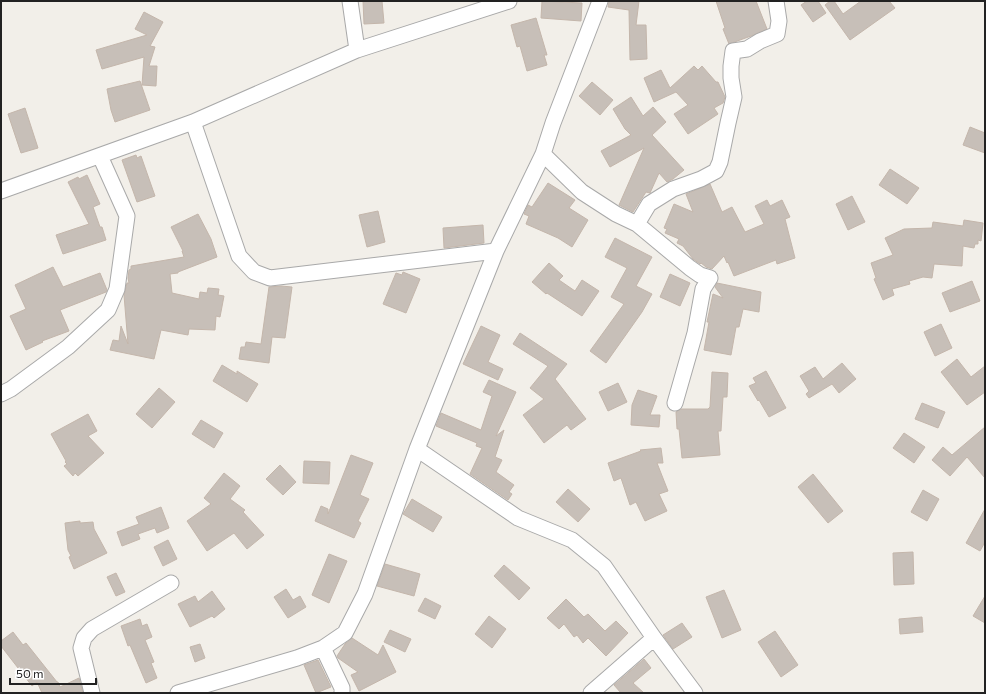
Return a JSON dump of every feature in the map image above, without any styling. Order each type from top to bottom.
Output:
[{"type":"street","points":[[350,1],[357,50]]},
{"type":"street","points":[[1,191],[193,122],[357,50],[509,1]]},
{"type":"street","points":[[178,693],[297,658],[324,648],[345,633],[365,594],[417,449],[496,250],[543,154],[552,123],[600,1]]},
{"type":"street","points":[[636,224],[649,204],[673,189],[701,179],[716,171],[720,162],[734,97],[731,78],[733,51],[746,49],[777,34],[779,21],[776,1]]},
{"type":"street","points":[[193,122],[239,256],[254,272],[270,278],[496,250]]},
{"type":"street","points":[[543,154],[582,192],[616,214],[636,224],[690,268],[700,275],[710,278],[703,289],[695,332],[675,403]]},
{"type":"street","points":[[1,394],[11,389],[68,347],[108,310],[117,289],[127,216],[100,156]]},
{"type":"street","points":[[417,449],[518,518],[572,540],[604,566],[654,638],[695,693]]},
{"type":"street","points":[[92,693],[81,648],[84,638],[92,629],[172,583]]},
{"type":"street","points":[[591,693],[654,638]]},
{"type":"street","points":[[324,648],[342,688],[342,693]]},
{"type":"building","points":[[363,1],[382,1],[384,23],[364,24]]},
{"type":"building","points":[[542,1],[582,3],[581,21],[541,18]]},
{"type":"building","points":[[609,1],[639,1],[636,25],[646,25],[647,59],[630,60],[629,10],[608,7]]},
{"type":"building","points":[[716,1],[756,1],[767,29],[729,44],[723,29],[725,28]]},
{"type":"building","points":[[807,1],[818,1],[826,13],[813,22],[801,5]]},
{"type":"building","points":[[830,1],[834,1],[843,14],[861,1],[889,1],[895,8],[850,40],[825,5]]},
{"type":"building","points":[[144,12],[163,22],[150,46],[155,47],[149,66],[157,66],[156,86],[142,85],[144,57],[102,69],[96,50],[147,35],[135,29]]},
{"type":"building","points":[[536,18],[547,55],[544,55],[547,65],[527,71],[520,46],[517,47],[511,25]]},
{"type":"building","points":[[694,66],[698,70],[702,66],[716,82],[718,82],[725,97],[723,103],[714,108],[718,114],[688,134],[674,114],[688,105],[676,92],[654,102],[644,78],[661,70],[670,88]]},
{"type":"building","points":[[140,81],[150,110],[115,122],[107,89]]},
{"type":"building","points":[[592,82],[613,100],[600,115],[579,96]]},
{"type":"building","points":[[631,97],[643,116],[653,107],[666,122],[652,135],[684,170],[667,182],[659,173],[650,193],[646,192],[633,212],[619,205],[644,148],[610,167],[601,151],[631,135],[625,129],[613,109]]},
{"type":"building","points":[[25,108],[38,148],[21,153],[8,114]]},
{"type":"building","points":[[970,127],[985,133],[985,153],[963,145]]},
{"type":"building","points":[[136,155],[137,158],[141,156],[155,196],[137,202],[122,160]]},
{"type":"building","points":[[890,169],[919,188],[907,204],[879,185]]},
{"type":"building","points":[[87,175],[100,204],[93,207],[106,240],[63,254],[56,235],[89,224],[68,182],[78,177],[79,179]]},
{"type":"building","points":[[548,183],[575,200],[569,208],[588,220],[572,247],[558,238],[526,224],[529,216],[524,214],[528,205],[532,207]]},
{"type":"building","points":[[710,184],[722,212],[732,207],[745,232],[764,224],[755,206],[767,200],[770,206],[782,200],[790,217],[785,219],[795,258],[777,264],[776,260],[734,276],[724,256],[712,269],[693,259],[683,246],[677,243],[679,239],[665,233],[667,229],[664,228],[674,204],[693,212],[686,194]]},
{"type":"building","points":[[852,196],[865,222],[848,230],[836,204]]},
{"type":"building","points":[[378,211],[385,242],[367,247],[359,215]]},
{"type":"building","points":[[198,214],[211,239],[217,257],[178,273],[170,274],[172,293],[199,299],[200,292],[207,293],[208,288],[219,289],[218,295],[224,296],[220,317],[216,316],[215,330],[189,329],[188,335],[161,330],[154,359],[110,350],[113,340],[119,341],[121,326],[128,344],[124,295],[127,283],[129,283],[128,278],[131,266],[184,257],[183,251],[171,227]]},
{"type":"building","points":[[964,220],[983,223],[981,241],[978,240],[978,244],[975,244],[974,248],[963,246],[962,266],[934,264],[932,278],[923,277],[909,281],[910,284],[892,289],[894,295],[883,300],[874,279],[876,278],[871,263],[893,255],[885,238],[904,229],[932,228],[933,222],[963,226]]},
{"type":"building","points":[[483,225],[484,243],[444,248],[443,228]]},
{"type":"building","points":[[615,238],[652,257],[636,286],[652,294],[642,312],[606,363],[590,351],[624,304],[611,297],[627,268],[605,257]]},
{"type":"building","points":[[549,263],[563,276],[559,280],[575,291],[582,280],[599,291],[582,316],[547,293],[546,294],[532,282]]},
{"type":"building","points":[[53,267],[63,287],[100,273],[107,290],[106,292],[60,310],[69,331],[42,341],[43,342],[26,350],[10,316],[26,309],[15,285]]},
{"type":"building","points":[[403,272],[420,279],[406,313],[383,304],[396,273],[402,275]]},
{"type":"building","points":[[670,274],[690,283],[680,306],[660,297]]},
{"type":"building","points":[[972,281],[980,301],[950,312],[942,293]]},
{"type":"building","points":[[717,283],[761,292],[759,312],[743,309],[739,327],[736,327],[731,355],[704,350],[709,322],[707,322],[713,294],[723,298],[715,287]]},
{"type":"building","points":[[269,287],[292,287],[285,338],[272,337],[269,363],[239,359],[241,347],[245,347],[246,342],[261,344]]},
{"type":"building","points":[[941,324],[952,348],[935,356],[924,332]]},
{"type":"building","points":[[481,326],[500,335],[488,362],[503,369],[498,380],[463,364]]},
{"type":"building","points":[[520,333],[567,364],[555,379],[586,419],[571,430],[567,425],[544,443],[523,415],[544,399],[530,388],[548,366],[513,344]]},
{"type":"building","points":[[957,359],[971,377],[985,366],[985,392],[967,405],[941,372]]},
{"type":"building","points":[[842,363],[856,379],[839,393],[832,384],[809,398],[806,394],[809,391],[800,376],[815,367],[823,379]]},
{"type":"building","points":[[222,365],[237,374],[237,371],[258,384],[247,402],[213,381]]},
{"type":"building","points":[[766,371],[786,408],[769,417],[749,386],[756,383],[753,378]]},
{"type":"building","points":[[712,372],[728,373],[727,397],[723,397],[721,431],[718,431],[720,455],[682,458],[679,429],[677,429],[676,412],[681,409],[708,409],[710,407]]},
{"type":"building","points":[[489,380],[516,392],[496,436],[504,430],[495,457],[502,460],[496,472],[514,485],[509,492],[512,494],[508,500],[470,474],[482,448],[476,446],[477,443],[436,426],[441,413],[481,430],[492,396],[483,392]]},
{"type":"building","points":[[618,383],[627,402],[608,411],[599,392]]},
{"type":"building","points":[[159,388],[175,402],[152,428],[136,414]]},
{"type":"building","points":[[638,390],[657,396],[650,415],[660,415],[659,427],[631,425],[632,405]]},
{"type":"building","points":[[922,403],[945,412],[938,428],[915,419]]},
{"type":"building","points":[[88,414],[97,431],[88,436],[104,453],[78,476],[75,473],[73,476],[64,466],[67,464],[65,462],[66,461],[51,434]]},
{"type":"building","points":[[201,420],[223,433],[214,448],[192,434]]},
{"type":"building","points":[[985,427],[985,478],[967,457],[950,476],[932,460],[943,447],[952,455]]},
{"type":"building","points":[[904,433],[925,447],[914,463],[893,448]]},
{"type":"building","points":[[661,448],[663,463],[657,463],[668,491],[659,494],[667,511],[645,521],[636,502],[630,505],[621,478],[614,481],[608,463],[641,451],[640,450]]},
{"type":"building","points":[[351,455],[373,463],[360,495],[369,499],[358,521],[361,523],[354,538],[315,521],[321,506],[328,509],[328,514]]},
{"type":"building","points":[[304,461],[330,462],[329,484],[303,483]]},
{"type":"building","points":[[280,465],[296,482],[283,495],[266,479]]},
{"type":"building","points":[[224,473],[240,486],[230,499],[245,510],[243,512],[264,535],[247,549],[234,533],[207,551],[187,521],[211,504],[204,498]]},
{"type":"building","points":[[813,474],[843,511],[828,523],[798,487]]},
{"type":"building","points":[[568,489],[590,509],[578,522],[556,502]]},
{"type":"building","points":[[923,490],[939,499],[927,521],[911,512]]},
{"type":"building","points":[[412,499],[442,517],[433,532],[403,514]]},
{"type":"building","points":[[161,507],[169,528],[157,533],[155,528],[138,534],[140,539],[122,546],[117,532],[139,524],[136,517]]},
{"type":"building","points":[[985,509],[985,542],[980,551],[966,543]]},
{"type":"building","points":[[80,521],[80,523],[93,522],[94,529],[107,553],[74,569],[69,557],[71,556],[68,550],[65,523]]},
{"type":"building","points":[[168,540],[177,559],[163,566],[154,547]]},
{"type":"building","points":[[913,552],[914,584],[894,585],[893,553]]},
{"type":"building","points":[[329,554],[347,561],[329,603],[312,595]]},
{"type":"building","points":[[385,564],[420,574],[414,596],[377,586]]},
{"type":"building","points":[[504,565],[530,588],[519,600],[494,576]]},
{"type":"building","points":[[116,573],[125,592],[116,596],[107,577]]},
{"type":"building","points":[[286,589],[293,600],[300,596],[306,607],[288,618],[274,597]]},
{"type":"building","points":[[724,590],[741,630],[722,638],[706,597]]},
{"type":"building","points":[[212,591],[225,609],[214,618],[212,616],[190,627],[178,604],[195,596],[198,602]]},
{"type":"building","points":[[985,596],[985,623],[973,616]]},
{"type":"building","points":[[425,598],[441,606],[435,619],[418,611]]},
{"type":"building","points":[[566,599],[584,617],[588,614],[605,631],[616,621],[628,633],[606,656],[588,638],[583,643],[577,635],[574,637],[564,624],[559,629],[547,618]]},
{"type":"building","points":[[489,616],[506,629],[492,648],[475,634]]},
{"type":"building","points":[[922,617],[923,632],[900,634],[899,619]]},
{"type":"building","points":[[140,619],[142,626],[147,624],[152,637],[145,640],[154,662],[151,663],[157,678],[146,683],[130,645],[128,646],[121,626]]},
{"type":"building","points":[[682,623],[692,637],[673,649],[663,635]]},
{"type":"building","points":[[390,630],[411,639],[405,652],[384,642]]},
{"type":"building","points":[[775,631],[798,665],[781,677],[758,642]]},
{"type":"building","points":[[13,632],[23,645],[26,643],[58,682],[60,687],[79,678],[83,693],[42,693],[37,682],[32,686],[1,646],[1,641]]},
{"type":"building","points":[[352,638],[378,655],[383,645],[396,672],[359,691],[351,675],[358,672],[337,656],[345,644]]},
{"type":"building","points":[[200,644],[205,658],[195,662],[190,647]]},
{"type":"building","points":[[644,659],[651,668],[633,683],[644,693],[621,693],[614,685]]},
{"type":"building","points":[[318,660],[331,687],[316,693],[304,665]]}]
